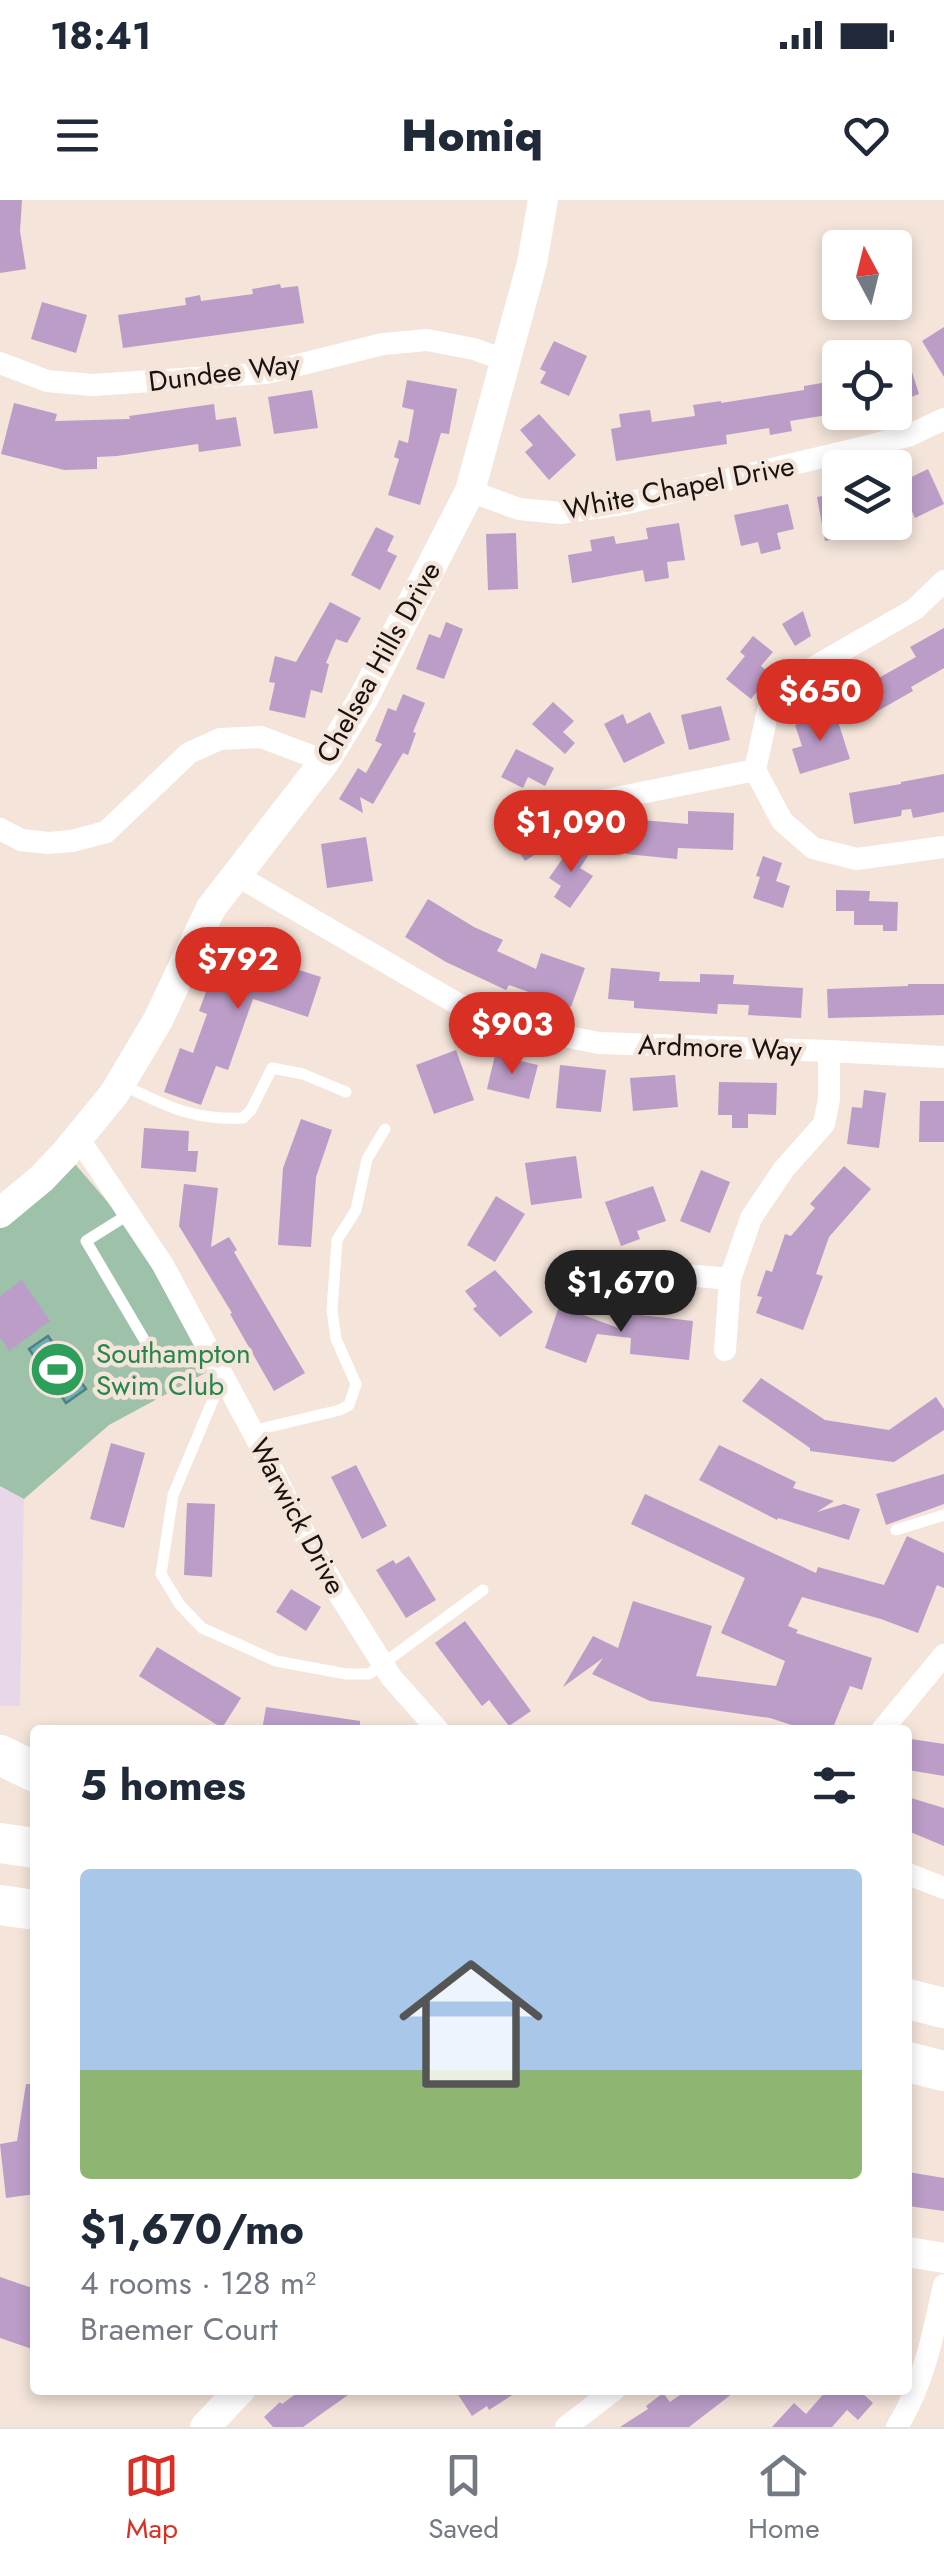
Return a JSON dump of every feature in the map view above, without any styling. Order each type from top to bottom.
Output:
[{"type":"highway","points":[[0,1755],[30,1770]]},
{"type":"highway","points":[[0,1843],[30,1847]]},
{"type":"highway","points":[[0,1905],[30,1909]]},
{"type":"highway","points":[[912,1999],[944,2008]]},
{"type":"highway","points":[[912,2063],[944,2071]]},
{"type":"street","name":"Chelsea Hills Drive","points":[[0,1213],[79,1139],[120,1084],[158,1020],[211,908],[326,761],[364,698],[470,491],[532,263],[543,200]]},
{"type":"street","name":"Dundee Way","points":[[0,363],[47,381],[93,385],[266,373],[383,344],[426,340],[474,349],[507,361]]},
{"type":"street","name":"White Chapel Drive","points":[[470,491],[519,509],[560,513],[624,504],[865,447],[910,435],[944,419]]},
{"type":"street","points":[[944,582],[915,609],[795,678],[768,710],[754,770],[782,821],[813,848],[856,859],[944,846]]},
{"type":"street","points":[[0,830],[20,840],[48,843],[72,842],[106,832],[189,753],[220,739],[261,738],[326,761]]},
{"type":"street","points":[[601,801],[754,770]]},
{"type":"street","name":"Ardmore Way","points":[[236,875],[456,1002],[524,1028],[600,1044],[944,1057]]},
{"type":"street","points":[[725,1350],[730,1278],[751,1218],[784,1169],[824,1124],[830,1051]]},
{"type":"street","name":"Warwick Drive","points":[[79,1139],[163,1266],[318,1558],[391,1677],[434,1725]]},
{"type":"street","points":[[587,1266],[730,1278]]},
{"type":"street","points":[[886,1725],[944,1655]]},
{"type":"street","points":[[912,1876],[944,1888]]},
{"type":"street","points":[[912,2253],[944,2258]]},
{"type":"street","points":[[897,2427],[910,2405],[930,2352],[944,2286]]},
{"type":"street","points":[[205,2427],[235,2395]]},
{"type":"street","points":[[566,2427],[608,2395]]},
{"type":"lane","points":[[120,1084],[164,1106],[214,1120],[243,1118],[272,1068],[302,1074],[346,1092]]},
{"type":"lane","points":[[252,1431],[340,1410],[349,1405],[353,1396],[356,1384],[336,1339],[332,1310],[337,1240],[356,1210],[366,1159],[385,1129]]},
{"type":"lane","points":[[128,1214],[86,1241],[152,1353]]},
{"type":"lane","points":[[223,1376],[173,1495],[161,1574],[180,1605],[202,1628],[276,1661],[369,1674],[482,1590]]},
{"type":"lane","points":[[896,1530],[944,1515]]},
{"type":"shaded area","points":[[0,1483],[24,1495],[20,1706],[0,1706]]},
{"type":"green space","points":[[75,1164],[130,1228],[209,1371],[109,1425],[24,1499],[0,1486],[0,1228]]},
{"type":"water","name":"Southampton Swim Club","points":[[48,1336],[86,1389],[66,1403],[29,1349]]},
{"type":"building","points":[[0,200],[22,200],[20,231],[26,269],[0,273]]},
{"type":"building","points":[[280,284],[281,288],[298,286],[304,323],[123,348],[118,315],[186,305],[185,298],[200,295],[201,301],[253,294],[252,289]]},
{"type":"building","points":[[42,302],[87,315],[76,353],[31,339]]},
{"type":"building","points":[[944,327],[944,377],[922,341]]},
{"type":"building","points":[[554,341],[587,356],[569,396],[540,383],[546,372],[540,369]]},
{"type":"building","points":[[912,372],[919,394],[912,397]]},
{"type":"building","points":[[407,380],[457,389],[449,434],[441,433],[420,505],[388,495],[399,459],[394,457],[399,440],[408,443],[414,410],[402,407]]},
{"type":"building","points":[[822,383],[822,416],[790,421],[792,431],[770,435],[769,428],[726,435],[727,444],[616,461],[611,429],[621,427],[619,414],[650,410],[652,422],[695,416],[693,405],[804,390],[804,386]]},
{"type":"building","points":[[312,390],[318,428],[274,434],[268,397]]},
{"type":"building","points":[[14,403],[57,414],[55,421],[130,419],[129,416],[214,404],[216,420],[236,417],[241,446],[199,452],[198,444],[97,457],[97,469],[64,470],[1,454]]},
{"type":"building","points":[[539,414],[576,455],[549,480],[525,452],[533,445],[520,430]]},
{"type":"building","points":[[928,469],[944,504],[915,518],[912,477]]},
{"type":"building","points":[[822,496],[822,524],[817,497]]},
{"type":"building","points":[[788,504],[794,529],[777,533],[781,549],[761,554],[758,542],[741,546],[734,515]]},
{"type":"building","points":[[679,523],[685,560],[667,562],[669,578],[645,582],[643,570],[572,583],[568,555],[592,551],[590,540],[614,536],[616,544],[648,539],[646,528]]},
{"type":"building","points":[[376,527],[394,536],[387,551],[397,556],[380,590],[351,575]]},
{"type":"building","points":[[516,533],[518,589],[488,590],[486,534]]},
{"type":"building","points":[[330,602],[361,618],[347,643],[336,639],[326,663],[329,664],[322,693],[311,690],[305,718],[269,710],[275,683],[269,682],[275,656],[296,662]]},
{"type":"building","points":[[803,611],[811,636],[795,646],[782,624]]},
{"type":"building","points":[[446,622],[463,629],[444,679],[416,669],[429,634],[440,638]]},
{"type":"building","points":[[944,628],[944,668],[869,716],[850,683],[870,671],[875,680],[916,657],[910,647]]},
{"type":"building","points":[[753,636],[773,652],[761,666],[771,674],[751,699],[726,679],[745,656],[740,652]]},
{"type":"building","points":[[403,694],[425,703],[413,732],[416,733],[408,755],[403,753],[373,804],[360,797],[363,813],[339,799],[358,768],[366,773],[382,744],[375,741],[388,708],[396,711]]},
{"type":"building","points":[[553,702],[574,721],[563,732],[575,743],[565,754],[532,724]]},
{"type":"building","points":[[721,706],[730,740],[689,750],[681,715]]},
{"type":"building","points":[[650,712],[665,743],[624,763],[604,724],[623,714],[627,724]]},
{"type":"building","points":[[835,712],[850,759],[800,774],[792,749],[802,746],[795,725]]},
{"type":"building","points":[[516,749],[554,768],[545,786],[528,777],[523,788],[501,777]]},
{"type":"building","points":[[944,774],[944,812],[913,818],[911,809],[902,810],[901,816],[854,824],[849,793]]},
{"type":"building","points":[[544,810],[562,837],[525,861],[507,834]]},
{"type":"building","points":[[688,811],[734,813],[733,850],[678,848],[677,859],[626,854],[630,819],[688,824]]},
{"type":"building","points":[[366,837],[373,881],[327,888],[321,844]]},
{"type":"building","points":[[574,842],[590,853],[580,868],[593,876],[570,908],[554,897],[561,886],[549,878]]},
{"type":"building","points":[[763,856],[782,863],[776,881],[790,886],[783,908],[753,898]]},
{"type":"building","points":[[836,890],[870,891],[869,901],[898,902],[897,931],[883,931],[883,925],[854,925],[854,911],[836,911]]},
{"type":"building","points":[[428,899],[503,940],[497,951],[536,969],[541,953],[585,968],[571,1007],[509,985],[506,990],[446,962],[405,937]]},
{"type":"building","points":[[242,935],[282,947],[277,963],[321,977],[308,1017],[253,999],[228,1070],[216,1066],[201,1105],[164,1092],[180,1048],[193,1053],[207,1014],[199,1011],[214,970],[229,975]]},
{"type":"building","points":[[611,968],[660,972],[659,981],[700,982],[700,974],[734,975],[733,984],[803,988],[801,1018],[748,1015],[749,1005],[718,1004],[717,1014],[634,1008],[634,1001],[608,999]]},
{"type":"building","points":[[944,984],[944,1015],[828,1018],[827,989]]},
{"type":"building","points":[[456,1050],[474,1100],[434,1114],[416,1065]]},
{"type":"building","points":[[495,1055],[538,1065],[529,1099],[487,1089]]},
{"type":"building","points":[[560,1065],[606,1070],[601,1112],[556,1108]]},
{"type":"building","points":[[675,1075],[678,1107],[633,1111],[630,1078]]},
{"type":"building","points":[[719,1082],[777,1083],[776,1115],[748,1114],[748,1128],[732,1128],[732,1115],[718,1115]]},
{"type":"building","points":[[864,1090],[886,1093],[879,1148],[847,1144],[852,1107],[862,1108]]},
{"type":"building","points":[[920,1101],[944,1101],[944,1142],[919,1142]]},
{"type":"building","points":[[301,1119],[332,1130],[316,1177],[311,1247],[278,1245],[283,1168]]},
{"type":"building","points":[[144,1128],[189,1131],[188,1151],[198,1151],[196,1172],[141,1168]]},
{"type":"building","points":[[576,1156],[582,1198],[531,1205],[525,1163]]},
{"type":"building","points":[[844,1166],[871,1189],[829,1237],[816,1274],[823,1276],[803,1330],[756,1313],[766,1270],[772,1272],[785,1234],[791,1236],[815,1208],[810,1204]]},
{"type":"building","points":[[701,1170],[730,1182],[710,1233],[680,1221]]},
{"type":"building","points":[[184,1184],[218,1188],[211,1247],[229,1237],[305,1373],[274,1391],[179,1226]]},
{"type":"building","points":[[653,1186],[666,1221],[637,1231],[640,1239],[621,1246],[605,1202]]},
{"type":"building","points":[[496,1196],[525,1214],[495,1262],[467,1245]]},
{"type":"building","points":[[495,1270],[533,1312],[500,1337],[473,1309],[477,1306],[465,1291]]},
{"type":"building","points":[[22,1280],[50,1321],[9,1351],[0,1337],[0,1296]]},
{"type":"building","points":[[559,1306],[621,1329],[623,1313],[693,1321],[689,1360],[630,1354],[631,1338],[597,1334],[586,1363],[545,1348]]},
{"type":"building","points":[[761,1378],[825,1420],[889,1430],[936,1397],[944,1409],[944,1430],[894,1462],[810,1451],[742,1401]]},
{"type":"building","points":[[111,1443],[145,1453],[124,1528],[90,1519]]},
{"type":"building","points":[[719,1445],[796,1482],[793,1488],[834,1501],[817,1512],[844,1504],[860,1509],[849,1540],[777,1520],[699,1480]]},
{"type":"building","points":[[356,1465],[387,1526],[362,1539],[331,1477]]},
{"type":"building","points":[[944,1474],[944,1504],[886,1525],[876,1494]]},
{"type":"building","points":[[645,1494],[816,1573],[818,1567],[884,1585],[907,1536],[944,1553],[944,1588],[937,1585],[918,1633],[802,1597],[788,1626],[798,1630],[796,1633],[872,1658],[862,1690],[850,1686],[834,1725],[792,1725],[770,1718],[650,1701],[592,1674],[603,1658],[563,1687],[593,1636],[618,1648],[633,1601],[712,1626],[696,1676],[776,1686],[785,1661],[721,1633],[745,1578],[631,1524]]},
{"type":"building","points":[[187,1503],[215,1504],[212,1577],[184,1575]]},
{"type":"building","points":[[409,1556],[436,1600],[406,1618],[376,1570]]},
{"type":"building","points":[[291,1589],[321,1607],[306,1631],[276,1612]]},
{"type":"building","points":[[465,1621],[531,1711],[508,1725],[489,1700],[482,1706],[435,1643]]},
{"type":"building","points":[[157,1647],[241,1698],[224,1725],[217,1725],[139,1676]]},
{"type":"building","points":[[266,1707],[360,1721],[360,1725],[263,1725]]},
{"type":"building","points":[[912,1739],[944,1744],[944,1776],[912,1771]]},
{"type":"building","points":[[912,1798],[944,1808],[944,1846],[912,1833]]},
{"type":"building","points":[[26,2084],[30,2084],[30,2195],[6,2198],[0,2144],[17,2141]]},
{"type":"building","points":[[912,2173],[944,2178],[944,2211],[912,2207]]},
{"type":"building","points":[[0,2277],[30,2287],[30,2348],[0,2338]]},
{"type":"building","points":[[294,2395],[348,2395],[303,2427],[273,2427],[264,2417]]},
{"type":"building","points":[[458,2395],[512,2395],[489,2410],[487,2406],[472,2416]]},
{"type":"building","points":[[660,2395],[670,2402],[680,2395],[731,2395],[689,2427],[620,2427],[648,2409],[646,2406]]},
{"type":"building","points":[[823,2395],[864,2395],[873,2403],[858,2420],[847,2410],[832,2427],[772,2427],[794,2403],[806,2414]]},
{"type":"place","name":"Southampton Swim Club","points":[[57,1369]]}]
